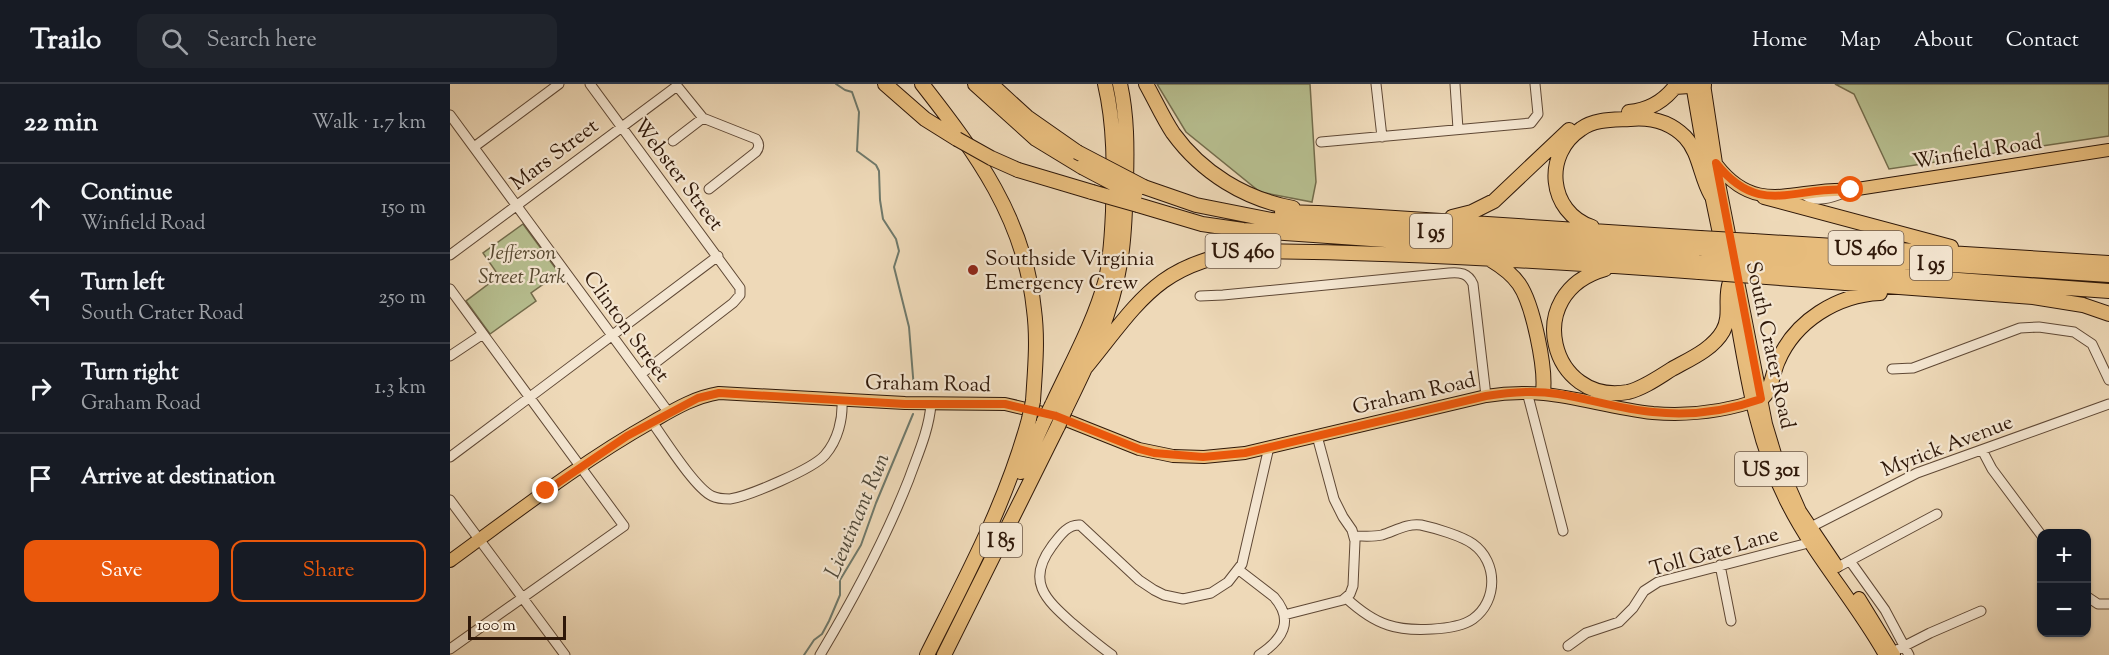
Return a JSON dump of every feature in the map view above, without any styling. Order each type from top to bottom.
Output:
[{"type":"highway","points":[[885,84],[925,119],[991,158],[1018,170],[1092,192],[1139,196]]},
{"type":"highway","name":"I 85","points":[[920,84],[964,137],[990,177],[1014,227],[1021,245],[1035,311],[1036,340],[1033,401],[1014,470],[989,528],[927,655]]},
{"type":"highway","name":"I 95","points":[[975,84],[1036,139],[1082,167],[1139,196],[1188,215],[1243,230],[2109,275]]},
{"type":"highway","name":"I 95","points":[[993,84],[1027,117],[1139,196],[1165,195],[1218,211],[1271,220],[1700,255]]},
{"type":"highway","points":[[989,528],[1008,502],[1044,421],[1058,407],[1106,278],[1109,262],[1114,161],[1111,116],[1105,84]]},
{"type":"highway","name":"I 85","points":[[944,655],[1058,426],[1058,407],[1086,367],[1111,302],[1120,265],[1123,240],[1127,153],[1120,84]]},
{"type":"highway","points":[[1146,84],[1173,133],[1212,173],[1263,201],[1318,213]]},
{"type":"highway","points":[[1431,220],[1472,212],[1494,201],[1559,138],[1579,122],[1596,116],[1644,110],[1658,103],[1676,86],[1698,85]]},
{"type":"highway","points":[[1606,231],[1584,225],[1573,217],[1561,202],[1555,185],[1557,162],[1563,146],[1573,135],[1590,124],[1639,118],[1656,120],[1670,126],[1684,136],[1694,150],[1704,184],[1711,195]]},
{"type":"highway","name":"US 460","points":[[1165,195],[1183,196],[1218,205],[1272,212],[1606,231],[1700,255]]},
{"type":"highway","points":[[1764,197],[1979,255]]},
{"type":"highway","points":[[1316,235],[1445,257]]},
{"type":"highway","name":"US 460","points":[[1086,367],[1117,325],[1150,291],[1172,274],[1202,261],[1251,250],[1615,266],[1700,255],[1753,258],[1979,255],[2109,263]]},
{"type":"highway","name":"I 95","points":[[1753,258],[2109,291]]},
{"type":"highway","name":"US 460","points":[[1753,258],[1944,291],[2058,300],[2109,314]]},
{"type":"highway","points":[[1489,259],[1515,278],[1525,294],[1544,373],[1543,392]]},
{"type":"highway","points":[[1615,266],[1590,274],[1573,285],[1560,302],[1554,326],[1558,353],[1569,372],[1584,384],[1609,392],[1628,392],[1642,387],[1714,342],[1726,323],[1728,304],[1726,292],[1730,282]]},
{"type":"highway","points":[[1757,400],[1768,392],[1774,369],[1786,345],[1803,325],[1825,308],[1848,298],[1868,293],[1944,291]]},
{"type":"main road","name":"South Crater Road","points":[[1698,85],[1716,163],[1757,400]]},
{"type":"main road","name":"South Crater Road","points":[[1698,85],[1711,195],[1757,400],[1778,462],[1807,529],[1858,611],[1890,654]]},
{"type":"main road","name":"Winfield Road","points":[[1764,197],[1837,189],[1851,190],[2109,150]]},
{"type":"main road","points":[[1716,163],[1739,186],[1764,197]]},
{"type":"main road","name":"Graham Road","points":[[450,561],[581,466],[669,413],[698,398],[719,393],[931,404],[984,403],[1025,407],[1083,426],[1139,449],[1173,456],[1224,456],[1486,396],[1527,392],[1543,392],[1621,408],[1666,414],[1708,411],[1757,400]]},
{"type":"main road","name":"South Crater Road","points":[[1815,541],[1838,567],[1870,614],[1890,654]]},
{"type":"street","points":[[474,147],[559,84]]},
{"type":"street","name":"Webster Street","points":[[590,84],[739,284],[740,295],[734,303],[640,374]]},
{"type":"street","points":[[1376,84],[1382,137]]},
{"type":"street","points":[[1455,84],[1458,129]]},
{"type":"street","name":"Mars Street","points":[[450,255],[677,86],[703,118]]},
{"type":"street","points":[[1322,142],[1531,123],[1538,114],[1536,88]]},
{"type":"street","name":"Clinton Street","points":[[450,115],[669,413]]},
{"type":"street","points":[[674,141],[703,118],[756,139],[759,145],[756,152],[709,189]]},
{"type":"street","points":[[450,457],[718,256]]},
{"type":"street","points":[[1200,296],[1439,273],[1463,273],[1471,279],[1473,284],[1486,396]]},
{"type":"street","points":[[450,289],[624,526],[521,597],[450,650]]},
{"type":"street","points":[[1892,369],[1913,368],[2020,328],[2039,327],[2074,332],[2092,344],[2109,380]]},
{"type":"street","points":[[450,356],[483,334]]},
{"type":"street","points":[[1527,392],[1563,531]]},
{"type":"street","points":[[652,422],[704,492],[718,498],[733,498],[810,468],[823,458],[829,451],[839,429],[842,400]]},
{"type":"street","points":[[820,655],[863,579],[893,519],[927,430],[931,404]]},
{"type":"street","name":"Myrick Avenue","points":[[1807,529],[1905,478],[2109,404]]},
{"type":"street","points":[[1284,615],[1346,598],[1353,586],[1355,536],[1334,499],[1317,436]]},
{"type":"street","points":[[1112,655],[1054,607],[1043,592],[1040,585],[1040,570],[1057,540],[1071,526],[1080,525],[1146,585],[1173,597],[1193,598],[1211,593],[1228,582],[1239,570],[1252,526],[1269,447]]},
{"type":"street","points":[[1982,450],[1992,470],[2037,529]]},
{"type":"street","points":[[450,500],[565,655]]},
{"type":"street","points":[[1838,567],[1937,514]]},
{"type":"street","points":[[1346,598],[1378,621],[1410,628],[1459,625],[1473,619],[1485,606],[1491,591],[1489,566],[1479,549],[1466,540],[1424,526],[1414,525],[1383,534],[1355,536]]},
{"type":"street","name":"Toll Gate Lane","points":[[1568,646],[1586,633],[1619,622],[1633,608],[1644,591],[1658,582],[1815,541]]},
{"type":"street","points":[[1850,561],[1885,610],[1907,651]]},
{"type":"street","points":[[1720,565],[1731,621]]},
{"type":"street","points":[[1239,570],[1274,597],[1279,602],[1284,615],[1284,628],[1279,638],[1259,655]]},
{"type":"street","points":[[2091,599],[2098,604],[2109,604]]},
{"type":"street","points":[[1890,654],[1907,651],[1981,611]]},
{"type":"green space","points":[[1157,84],[1310,84],[1316,182],[1312,202],[1260,192],[1186,132]]},
{"type":"green space","points":[[1835,84],[2109,84],[2109,136],[1889,169],[1854,94]]},
{"type":"green space","name":"Jefferson Street Park","points":[[523,224],[559,273],[531,293],[536,301],[490,334],[466,301],[499,276],[483,253]]},
{"type":"waterway","name":"Lieutinant Run","points":[[836,84],[852,92],[859,112],[857,151],[876,165],[879,171],[883,219],[896,239],[899,251],[894,267],[909,327],[914,389]]},
{"type":"waterway","name":"Lieutinant Run","points":[[804,655],[814,640],[822,634],[829,621],[840,595],[840,580],[861,545],[913,414]]},
{"type":"place","name":"Southside Virginia Emergency Crew","points":[[973,270]]},
{"type":"route","points":[[546,491],[627,436],[698,398],[719,393],[905,404],[1005,404],[1056,416],[1139,449],[1188,457],[1245,453],[1486,396],[1513,392],[1558,394],[1621,408],[1666,414],[1685,414],[1744,404],[1761,399],[1716,163],[1732,182],[1764,197],[1837,189],[1851,190]]}]
